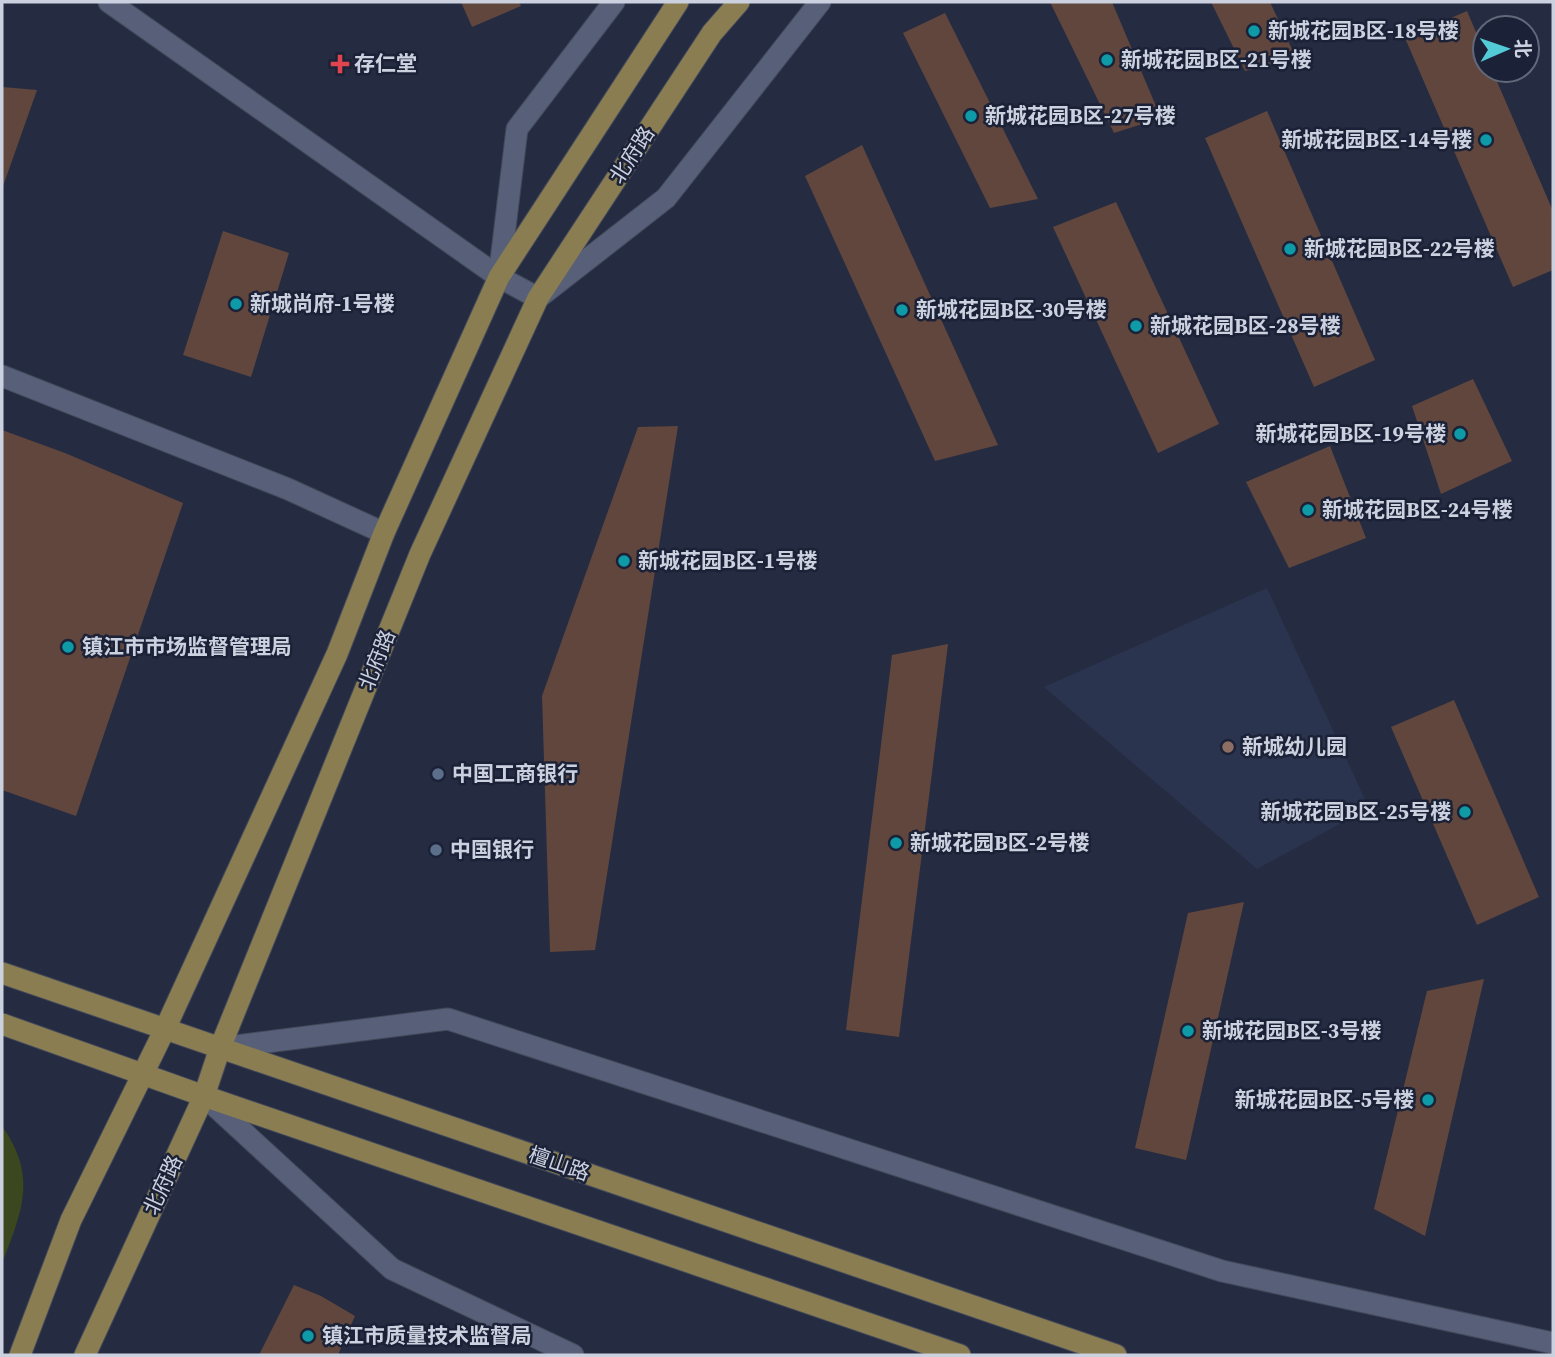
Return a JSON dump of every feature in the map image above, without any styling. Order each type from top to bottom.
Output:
[{"type":"main road","name":"北府路","points":[[20,1355],[71,1220],[165,1029],[337,654],[384,533],[499,277],[678,2]]},
{"type":"main road","name":"北府路","points":[[85,1355],[204,1096],[220,1048],[420,554],[538,298],[712,33],[739,2]]},
{"type":"main road","name":"檀山路","points":[[2,973],[1116,1355]]},
{"type":"main road","points":[[2,1024],[143,1075],[960,1355]]},
{"type":"street","points":[[109,2],[499,277],[538,298],[666,198],[820,2]]},
{"type":"street","points":[[499,277],[517,129],[614,2]]},
{"type":"street","points":[[2,376],[288,489],[384,533]]},
{"type":"street","points":[[220,1048],[449,1018],[1222,1271],[1553,1343]]},
{"type":"street","points":[[204,1096],[392,1269],[573,1355]]},
{"type":"shaded area","name":"新城幼儿园","points":[[1267,588],[1369,808],[1257,869],[1044,687]]},
{"type":"green space","points":[[2,1126],[20,1162],[23,1194],[16,1227],[2,1264]]},
{"type":"building","points":[[461,2],[519,2],[521,6],[472,27]]},
{"type":"building","name":"新城花园B区-21号楼","points":[[1050,2],[1112,2],[1161,118],[1114,133]]},
{"type":"building","name":"新城花园B区-18号楼","points":[[1211,2],[1270,2],[1297,60],[1245,71]]},
{"type":"building","name":"新城花园B区-14号楼","points":[[1467,11],[1471,20],[1471,84],[1498,84],[1553,211],[1553,270],[1513,287],[1405,38]]},
{"type":"building","name":"新城花园B区-27号楼","points":[[945,13],[1038,199],[990,208],[903,33]]},
{"type":"building","points":[[2,87],[37,90],[2,189]]},
{"type":"building","name":"新城花园B区-22号楼","points":[[1267,111],[1375,360],[1314,387],[1205,138]]},
{"type":"building","name":"新城花园B区-30号楼","points":[[862,145],[998,445],[935,461],[805,176]]},
{"type":"building","name":"新城花园B区-28号楼","points":[[1116,202],[1219,424],[1158,453],[1053,227]]},
{"type":"building","name":"新城尚府-1号楼","points":[[223,231],[289,253],[251,377],[183,355]]},
{"type":"building","name":"新城花园B区-19号楼","points":[[1473,379],[1512,461],[1441,494],[1412,406]]},
{"type":"building","name":"新城花园B区-1号楼","points":[[678,426],[595,950],[550,952],[542,696],[638,427]]},
{"type":"building","name":"镇江市市场监督管理局","points":[[2,430],[65,453],[183,503],[76,816],[2,790]]},
{"type":"building","name":"新城花园B区-24号楼","points":[[1330,446],[1366,538],[1289,568],[1246,482]]},
{"type":"building","name":"新城花园B区-2号楼","points":[[948,644],[899,1037],[846,1030],[892,655]]},
{"type":"building","name":"新城花园B区-25号楼","points":[[1454,700],[1539,897],[1477,925],[1391,727]]},
{"type":"building","name":"新城花园B区-3号楼","points":[[1244,902],[1186,1160],[1135,1148],[1188,913]]},
{"type":"building","name":"新城花园B区-5号楼","points":[[1484,979],[1425,1236],[1374,1209],[1427,991]]},
{"type":"building","name":"镇江市质量技术监督局","points":[[294,1285],[321,1296],[355,1316],[338,1355],[259,1355]]},
{"type":"place","name":"新城花园B区-18号楼","points":[[1254,31]]},
{"type":"place","name":"新城花园B区-21号楼","points":[[1107,60]]},
{"type":"place","name":"存仁堂","points":[[340,64]]},
{"type":"place","name":"新城花园B区-27号楼","points":[[971,116]]},
{"type":"place","name":"新城花园B区-14号楼","points":[[1486,140]]},
{"type":"place","name":"新城花园B区-22号楼","points":[[1290,249]]},
{"type":"place","name":"新城尚府-1号楼","points":[[236,304]]},
{"type":"place","name":"新城花园B区-30号楼","points":[[902,310]]},
{"type":"place","name":"新城花园B区-28号楼","points":[[1136,326]]},
{"type":"place","name":"新城花园B区-19号楼","points":[[1460,434]]},
{"type":"place","name":"新城花园B区-24号楼","points":[[1308,510]]},
{"type":"place","name":"新城花园B区-1号楼","points":[[624,561]]},
{"type":"place","name":"镇江市市场监督管理局","points":[[68,647]]},
{"type":"place","name":"新城幼儿园","points":[[1228,747]]},
{"type":"place","name":"中国工商银行","points":[[438,774]]},
{"type":"place","name":"新城花园B区-25号楼","points":[[1465,812]]},
{"type":"place","name":"新城花园B区-2号楼","points":[[896,843]]},
{"type":"place","name":"中国银行","points":[[436,850]]},
{"type":"place","name":"新城花园B区-3号楼","points":[[1188,1031]]},
{"type":"place","name":"新城花园B区-5号楼","points":[[1428,1100]]},
{"type":"place","name":"镇江市质量技术监督局","points":[[308,1336]]}]
